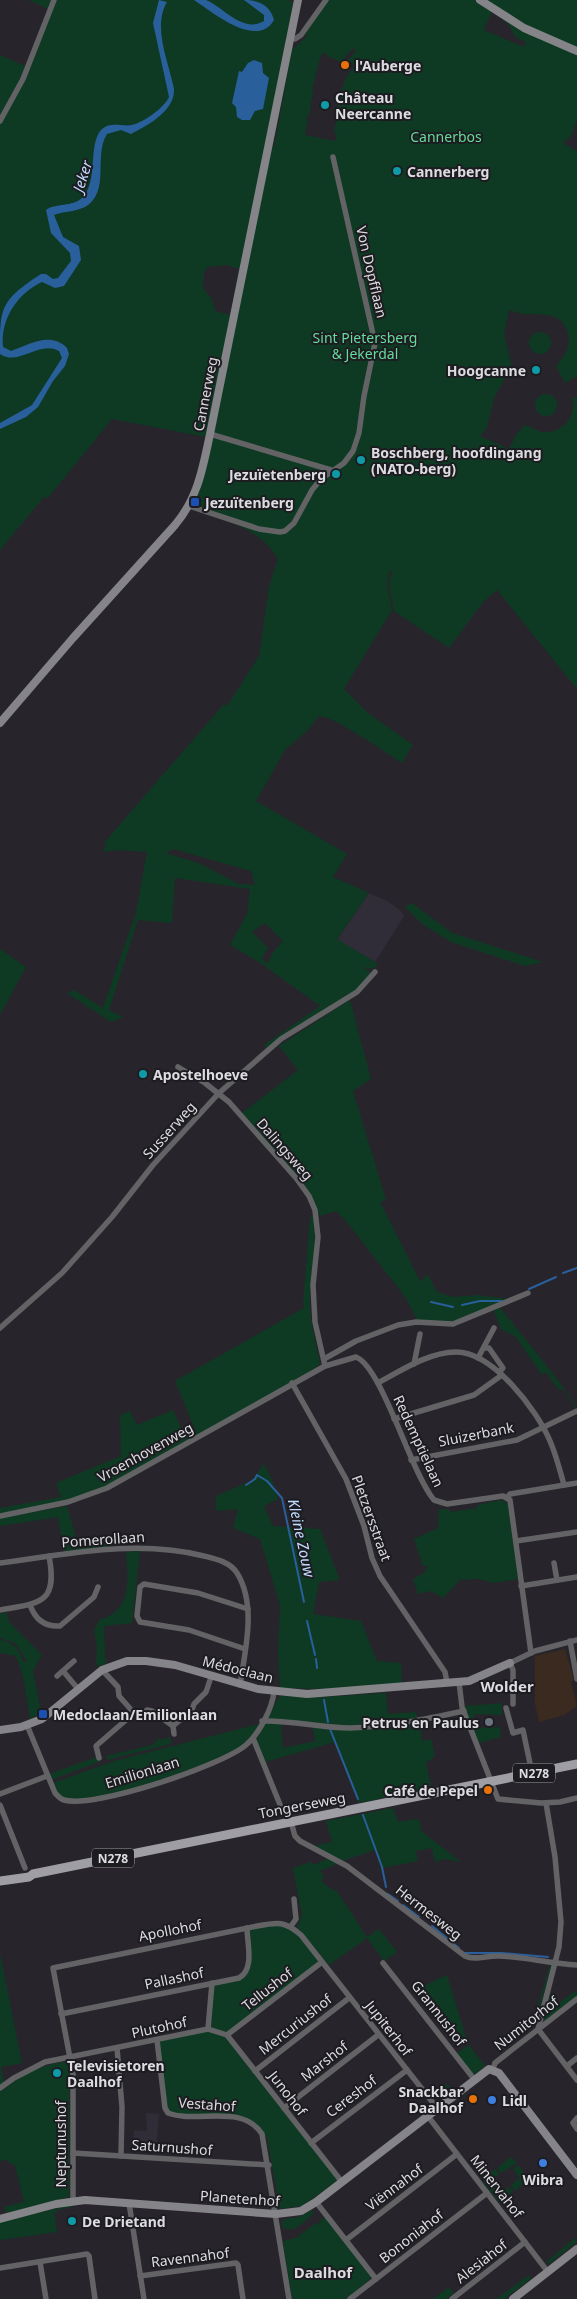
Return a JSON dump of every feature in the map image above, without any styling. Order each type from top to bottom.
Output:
[{"type":"main road","name":"Tongerseweg","points":[[0,1881],[26,1877],[29,1871],[291,1822],[577,1764]]},
{"type":"street","points":[[0,121],[26,71],[54,0]]},
{"type":"street","points":[[290,38],[295,39],[301,35],[326,0]]},
{"type":"street","points":[[480,0],[524,28],[577,51]]},
{"type":"street","name":"Cannerweg","points":[[0,723],[73,638],[176,525],[189,506],[199,485],[297,3]]},
{"type":"street","name":"Von Dopfflaan","points":[[189,506],[254,527],[280,532],[289,528],[294,523],[312,490],[331,470],[348,459],[356,442],[375,348],[333,157]]},
{"type":"street","points":[[210,434],[331,470]]},
{"type":"street","name":"Susserweg","points":[[0,1328],[62,1273],[112,1217],[153,1165],[219,1093],[281,1039],[357,992],[375,972]]},
{"type":"street","name":"Dalingsweg","points":[[178,1067],[219,1093],[296,1178],[309,1196],[314,1210],[318,1247],[313,1306],[317,1337],[325,1366]]},
{"type":"street","points":[[324,1359],[356,1341],[398,1325],[416,1322],[453,1324],[528,1293]]},
{"type":"street","points":[[478,1358],[494,1328]]},
{"type":"street","points":[[414,1364],[420,1334]]},
{"type":"street","points":[[394,1419],[474,1395],[500,1374],[503,1368],[489,1348],[484,1348]]},
{"type":"street","points":[[378,1383],[414,1364],[452,1352],[466,1353],[478,1358],[500,1374],[518,1393],[544,1428],[556,1455],[564,1485]]},
{"type":"street","name":"Redemptielaan","points":[[292,1383],[325,1366],[356,1357],[364,1363],[378,1383],[411,1460],[430,1496],[441,1504],[503,1496],[508,1498],[510,1494],[577,1483]]},
{"type":"street","name":"Vroenhovenweg","points":[[0,1516],[68,1502],[107,1488],[292,1383]]},
{"type":"street","name":"Pletzersstraat","points":[[292,1383],[346,1479],[361,1518],[376,1567],[446,1672],[447,1683]]},
{"type":"street","name":"Sluizerbank","points":[[411,1460],[517,1440],[577,1411]]},
{"type":"street","points":[[508,1498],[511,1503],[530,1653]]},
{"type":"street","points":[[516,1541],[577,1532]]},
{"type":"street","name":"Pomerollaan","points":[[0,1562],[99,1549],[142,1547],[178,1551],[219,1560],[229,1565],[237,1573],[248,1609],[240,1685]]},
{"type":"street","points":[[0,1610],[30,1605],[42,1600],[50,1587],[52,1573],[49,1556]]},
{"type":"street","points":[[554,1563],[557,1580]]},
{"type":"street","points":[[521,1586],[577,1577]]},
{"type":"street","points":[[245,1649],[189,1630],[140,1622],[137,1619],[140,1587],[144,1584],[198,1593],[248,1609]]},
{"type":"street","points":[[30,1605],[37,1617],[44,1623],[60,1626],[94,1597],[98,1587]]},
{"type":"street","points":[[513,1704],[513,1670],[510,1663],[530,1653],[577,1640]]},
{"type":"street","points":[[570,1641],[577,1679]]},
{"type":"street","points":[[58,1676],[74,1661]]},
{"type":"street","name":"Médoclaan","points":[[0,1730],[26,1725],[51,1713],[102,1670],[117,1663],[139,1661],[175,1666],[240,1685],[274,1692],[326,1694],[475,1680],[510,1663]]},
{"type":"street","points":[[102,1670],[118,1687],[119,1696],[134,1713],[141,1715],[147,1710],[152,1710],[174,1726]]},
{"type":"street","points":[[63,1671],[79,1690]]},
{"type":"street","points":[[174,1734],[174,1726],[192,1710],[194,1704],[206,1692],[211,1676]]},
{"type":"street","points":[[460,1682],[464,1711],[491,1782],[500,1800],[546,1803],[577,1798]]},
{"type":"street","name":"Emilionlaan","points":[[26,1725],[55,1793],[64,1800],[75,1801],[105,1797],[151,1785],[229,1756],[253,1738],[274,1692]]},
{"type":"street","points":[[506,1708],[513,1732],[520,1731],[532,1773]]},
{"type":"street","points":[[262,1721],[359,1727],[464,1711]]},
{"type":"street","points":[[99,1758],[96,1746],[134,1713]]},
{"type":"street","points":[[253,1738],[284,1812]]},
{"type":"street","points":[[0,1794],[47,1776]]},
{"type":"street","points":[[546,1803],[560,1903],[560,1942],[538,2029],[577,2080]]},
{"type":"street","points":[[0,1805],[29,1871]]},
{"type":"street","name":"Hermesweg","points":[[291,1822],[292,1830],[298,1838],[347,1866],[471,1959],[493,1956],[577,1965]]},
{"type":"street","points":[[294,1899],[296,1919],[291,1926],[301,1935],[322,1962]]},
{"type":"street","name":"Apollohof","points":[[53,1968],[275,1922],[291,1926]]},
{"type":"street","name":"Pallashof","points":[[61,2014],[239,1978],[247,1971],[248,1967],[246,1928]]},
{"type":"street","name":"Jupiterhof","points":[[322,1962],[437,2108]]},
{"type":"street","name":"Tellushof","points":[[227,2035],[322,1962]]},
{"type":"street","name":"Grannushof","points":[[383,1963],[474,2078]]},
{"type":"street","name":"Neptunushof","points":[[53,1968],[73,2074],[73,2201]]},
{"type":"street","name":"Plutohof","points":[[0,2088],[14,2078],[45,2062],[208,2030],[212,1983]]},
{"type":"street","name":"Mercuriushof","points":[[255,2071],[349,1998]]},
{"type":"street","name":"Numitorhof","points":[[493,2069],[495,2063],[577,1999]]},
{"type":"street","points":[[208,2030],[227,2035]]},
{"type":"street","name":"Junohof","points":[[227,2035],[342,2182]]},
{"type":"street","name":"Marshof","points":[[284,2108],[378,2035]]},
{"type":"street","name":"Vestahof","points":[[157,2040],[165,2108],[168,2113],[236,2117],[249,2121],[262,2134],[269,2165],[289,2299]]},
{"type":"street","points":[[117,2048],[122,2107],[121,2156]]},
{"type":"street","points":[[566,2066],[577,2058]]},
{"type":"street","name":"Planetenhof","points":[[0,2219],[73,2201],[130,2203],[276,2214],[299,2211],[316,2202],[474,2078],[487,2069],[493,2069]]},
{"type":"street","points":[[493,2069],[499,2073],[577,2175]]},
{"type":"street","name":"Cereshof","points":[[311,2143],[407,2070]]},
{"type":"street","name":"Minervahof","points":[[427,2115],[548,2272]]},
{"type":"street","points":[[575,2127],[577,2118]]},
{"type":"street","name":"Saturnushof","points":[[73,2153],[269,2165]]},
{"type":"street","name":"Viënnahof","points":[[346,2240],[457,2154]]},
{"type":"street","name":"Bononiahof","points":[[350,2299],[486,2192]]},
{"type":"street","points":[[316,2202],[376,2279]]},
{"type":"street","points":[[130,2203],[144,2299]]},
{"type":"street","name":"Alesiahof","points":[[452,2299],[525,2242]]},
{"type":"street","points":[[513,2299],[577,2249]]},
{"type":"street","points":[[0,2268],[86,2254],[89,2256],[95,2299]]},
{"type":"street","points":[[40,2262],[46,2299]]},
{"type":"street","name":"Ravennahof","points":[[140,2276],[236,2263],[238,2265],[243,2299]]},
{"type":"shaded area","points":[[369,893],[387,901],[400,910],[404,916],[375,962],[337,940]]},
{"type":"shaded area","points":[[565,1649],[574,1681],[571,1681],[577,1706],[564,1715],[539,1722],[535,1704],[535,1656]]},
{"type":"shaded area","points":[[146,2113],[159,2114],[156,2153],[133,2151],[134,2130],[147,2131]]},
{"type":"green space","name":"Sint Pietersberg & Jekerdal","points":[[29,0],[287,0],[293,2],[286,45],[294,48],[307,36],[305,34],[329,0],[475,0],[479,3],[481,0],[577,0],[577,119],[571,136],[563,143],[577,151],[577,376],[565,383],[556,366],[562,359],[569,344],[568,335],[562,322],[551,316],[522,314],[509,310],[504,334],[511,363],[510,369],[494,398],[487,428],[480,436],[509,449],[517,433],[525,425],[543,432],[556,430],[562,427],[570,417],[573,405],[572,399],[577,396],[577,689],[497,590],[483,602],[449,648],[394,611],[389,585],[392,570],[389,572],[387,585],[392,610],[344,689],[368,713],[413,745],[402,763],[347,728],[326,717],[319,716],[308,730],[285,750],[256,801],[347,854],[333,877],[369,893],[337,939],[378,964],[374,969],[363,967],[373,974],[364,985],[268,1049],[264,1045],[320,1006],[259,962],[230,945],[247,914],[250,889],[175,878],[172,923],[138,920],[109,1010],[123,1017],[111,1022],[67,993],[74,990],[103,1008],[136,913],[147,852],[118,850],[102,852],[107,845],[103,844],[224,704],[227,706],[259,656],[269,586],[278,559],[261,539],[249,531],[211,515],[185,508],[197,480],[206,437],[112,419],[48,498],[44,497],[0,550],[0,55],[25,66],[48,9]],"holes":[[[492,11],[508,24],[516,38],[526,42],[524,47],[484,30]],[[353,48],[356,51],[348,60],[355,66],[349,73],[342,89],[334,133],[337,134],[335,141],[305,135],[308,120],[306,117],[309,115],[312,89],[321,55],[324,53],[341,62]],[[292,55],[274,147],[272,147]],[[227,265],[239,269],[230,315],[215,311],[212,299],[203,288],[204,272],[208,267]],[[173,849],[251,871],[255,885],[238,884],[201,864],[166,853]],[[265,923],[283,941],[274,951],[267,964],[262,958],[268,948],[252,932]]]},
{"type":"green space","points":[[540,332],[548,335],[551,343],[548,351],[540,354],[532,351],[529,343],[532,335]]},
{"type":"green space","points":[[546,394],[554,397],[557,405],[554,413],[546,416],[538,413],[535,405],[538,397]]},
{"type":"green space","points":[[412,903],[452,933],[543,962],[525,966],[451,942],[422,924],[405,907]]},
{"type":"green space","points":[[0,949],[26,967],[0,1015]]},
{"type":"green space","points":[[350,1000],[371,1079],[353,1091],[386,1200],[380,1202],[420,1281],[428,1275],[437,1292],[453,1297],[477,1295],[509,1299],[455,1322],[417,1320],[406,1298],[346,1221],[336,1211],[320,1216],[306,1186],[242,1113],[298,1070],[279,1046]]},
{"type":"green space","points":[[310,1217],[313,1217],[315,1238],[310,1306],[320,1363],[317,1367],[113,1484],[86,1496],[0,1514],[0,1508],[61,1497],[56,1483],[121,1456],[120,1415],[130,1411],[137,1425],[173,1410],[186,1438],[196,1432],[175,1381],[304,1308]]},
{"type":"green space","points":[[500,1307],[556,1377],[577,1411],[564,1390],[558,1389],[546,1372],[542,1375],[516,1337],[501,1329],[494,1311]]},
{"type":"green space","points":[[264,1464],[278,1499],[264,1506],[273,1526],[320,1529],[340,1580],[319,1582],[313,1614],[361,1621],[377,1661],[401,1663],[402,1683],[323,1689],[280,1688],[278,1652],[280,1605],[260,1539],[233,1528],[238,1509],[216,1511],[216,1496],[251,1481]]},
{"type":"green space","points":[[501,1500],[508,1504],[518,1579],[494,1583],[478,1579],[460,1580],[443,1598],[431,1591],[418,1594],[413,1579],[424,1573],[428,1566],[423,1566],[414,1539],[438,1528],[439,1509],[449,1509],[450,1512],[477,1508],[477,1505]]},
{"type":"green space","points":[[67,1506],[76,1538],[105,1535],[108,1547],[64,1552],[58,1517],[0,1526],[0,1518]]},
{"type":"green space","points":[[140,1551],[132,1623],[104,1626],[105,1657],[107,1662],[99,1668],[96,1663],[97,1646],[94,1631],[99,1620],[118,1609],[123,1602],[127,1584],[126,1552]]},
{"type":"green space","points":[[6,1612],[9,1622],[42,1655],[33,1670],[41,1713],[30,1719],[23,1676],[16,1656],[0,1653],[0,1640],[9,1642],[20,1654],[23,1662],[27,1661],[15,1643],[0,1638],[0,1614]]},
{"type":"green space","points":[[386,1693],[388,1714],[416,1712],[417,1719],[346,1727],[268,1719],[277,1700],[281,1696],[322,1697]]},
{"type":"green space","points":[[502,1703],[502,1715],[474,1714],[476,1728],[500,1727],[501,1737],[478,1743],[465,1706]]},
{"type":"green space","points":[[265,1722],[281,1724],[283,1748],[315,1741],[313,1727],[420,1723],[422,1741],[431,1739],[435,1756],[426,1763],[431,1786],[428,1786],[428,1789],[359,1803],[335,1742],[265,1762],[256,1740]]},
{"type":"green space","points":[[259,1724],[248,1740],[233,1751],[186,1771],[128,1790],[79,1799],[60,1795],[53,1783],[114,1761]]},
{"type":"green space","points":[[170,1737],[171,1744],[107,1760],[106,1756],[152,1745],[160,1738],[161,1740]]},
{"type":"green space","points":[[97,1757],[99,1762],[51,1780],[49,1774]]},
{"type":"green space","points":[[393,1808],[398,1822],[415,1819],[420,1821],[421,1831],[461,1862],[445,1859],[435,1862],[432,1848],[416,1851],[418,1861],[382,1868],[375,1850],[342,1861],[313,1846],[332,1842],[326,1821]]},
{"type":"green space","points":[[331,1857],[339,1863],[320,1871],[324,1877],[321,1881],[334,1891],[336,1890],[367,1937],[379,1929],[397,1952],[384,1961],[367,1938],[329,1965],[297,1927],[302,1915],[293,1868],[310,1862],[314,1865]]},
{"type":"green space","points":[[282,1924],[300,1936],[320,1962],[226,2033],[209,2028],[213,1984],[246,1975],[248,1929]]},
{"type":"green space","points":[[0,1953],[22,2063],[1,2067],[4,2082],[0,2085]]},
{"type":"green space","points":[[550,1964],[551,1968],[535,2024],[534,2020]]},
{"type":"green space","points":[[447,1975],[468,2044],[423,1986]]},
{"type":"green space","points":[[577,1990],[577,1998],[545,2022],[542,2019],[549,1994],[554,1994],[556,2005]]},
{"type":"green space","points":[[214,2030],[224,2034],[338,2180],[302,2206],[280,2209],[267,2138],[258,2126],[247,2119],[235,2116],[168,2113],[158,2041]]},
{"type":"green space","points":[[469,2045],[485,2066],[474,2075],[457,2053]]},
{"type":"green space","points":[[69,2061],[69,2197],[10,2213],[6,2212],[4,2207],[24,2202],[15,2165],[7,2160],[0,2161],[0,2092],[17,2079],[32,2071],[48,2065]]},
{"type":"green space","points":[[446,2084],[451,2088],[437,2100],[433,2095]]},
{"type":"green space","points":[[511,2157],[517,2163],[501,2173],[497,2168]]},
{"type":"green space","points":[[518,2165],[528,2179],[515,2191],[511,2185],[520,2178],[513,2169]]},
{"type":"green space","points":[[495,2169],[499,2174],[490,2181],[498,2190],[493,2195],[482,2180]]},
{"type":"green space","points":[[509,2187],[513,2192],[498,2202],[494,2196]]},
{"type":"green space","points":[[72,2205],[72,2207],[57,2210],[57,2213],[54,2213],[57,2232],[0,2240],[0,2222]]},
{"type":"green space","points":[[312,2210],[314,2213],[299,2226],[291,2229],[282,2227],[282,2222],[285,2219],[299,2217]]},
{"type":"green space","points":[[325,2216],[371,2276],[370,2279],[347,2299],[292,2299],[283,2241],[296,2238],[316,2223],[317,2225]]},
{"type":"green space","points":[[575,2238],[577,2242],[549,2264],[546,2262]]},
{"type":"green space","points":[[529,2275],[531,2279],[504,2299],[496,2299]]},
{"type":"green space","points":[[449,2287],[454,2293],[446,2299],[433,2299]]},
{"type":"water","points":[[159,0],[167,2],[161,22],[161,34],[174,89],[173,97],[165,111],[152,122],[131,134],[121,130],[107,134],[101,153],[100,183],[93,200],[81,209],[54,215],[63,237],[79,246],[81,260],[64,286],[55,288],[42,282],[18,300],[12,308],[4,327],[3,347],[11,351],[39,341],[54,340],[67,348],[69,354],[65,366],[53,381],[38,407],[26,417],[0,429],[0,423],[32,405],[62,358],[59,351],[51,349],[14,357],[0,354],[2,315],[10,299],[17,291],[41,274],[46,274],[53,279],[58,278],[71,261],[70,253],[51,233],[46,210],[54,206],[74,203],[82,198],[87,191],[92,173],[95,144],[102,129],[109,125],[132,125],[142,121],[158,110],[169,97],[153,23]]},
{"type":"water","points":[[194,0],[206,0],[233,18],[248,24],[264,21],[264,15],[244,0],[259,2],[267,7],[274,20],[266,28],[257,31],[246,30],[222,19]]},
{"type":"water","points":[[254,60],[262,63],[263,73],[269,78],[263,109],[255,111],[250,120],[242,120],[237,117],[236,107],[232,103],[239,71],[242,72],[248,63]]},
{"type":"waterway","points":[[563,1273],[577,1268]]},
{"type":"waterway","points":[[529,1289],[556,1277]]},
{"type":"waterway","points":[[462,1305],[480,1301],[502,1301]]},
{"type":"waterway","points":[[431,1302],[453,1307]]},
{"type":"waterway","name":"Kleine Zouw","points":[[246,1485],[255,1479],[257,1475],[267,1481],[282,1498],[304,1602]]},
{"type":"waterway","name":"Kleine Zouw","points":[[307,1621],[315,1655]]},
{"type":"waterway","name":"Kleine Zouw","points":[[316,1659],[317,1668]]},
{"type":"waterway","name":"Kleine Zouw","points":[[324,1700],[328,1722]]},
{"type":"waterway","name":"Kleine Zouw","points":[[330,1729],[358,1799]]},
{"type":"waterway","name":"Kleine Zouw","points":[[363,1815],[382,1867],[386,1887]]},
{"type":"waterway","name":"Kleine Zouw","points":[[388,1894],[398,1901]]},
{"type":"waterway","name":"Kleine Zouw","points":[[403,1905],[419,1917]]},
{"type":"waterway","name":"Kleine Zouw","points":[[432,1926],[459,1948]]},
{"type":"waterway","name":"Kleine Zouw","points":[[465,1953],[502,1953],[548,1957]]},
{"type":"place","name":"l'Auberge","points":[[345,65]]},
{"type":"place","name":"Château Neercanne","points":[[325,105]]},
{"type":"place","name":"Cannerberg","points":[[397,171]]},
{"type":"place","name":"Hoogcanne","points":[[536,370]]},
{"type":"place","name":"Boschberg, hoofdingang (NATO-berg)","points":[[361,460]]},
{"type":"place","name":"Jezuïetenberg","points":[[336,474]]},
{"type":"place","name":"Jezuïtenberg","points":[[195,502]]},
{"type":"place","name":"Apostelhoeve","points":[[143,1074]]},
{"type":"place","name":"Medoclaan/Emilionlaan","points":[[43,1714]]},
{"type":"place","name":"Petrus en Paulus","points":[[489,1722]]},
{"type":"place","name":"Café de Pepel","points":[[488,1790]]},
{"type":"place","name":"Televisietoren Daalhof","points":[[57,2073]]},
{"type":"place","name":"Snackbar Daalhof","points":[[473,2099]]},
{"type":"place","name":"Lidl","points":[[492,2100]]},
{"type":"place","name":"Wibra","points":[[543,2163]]},
{"type":"place","name":"De Drietand","points":[[72,2221]]},
{"type":"district","name":"Wolder","points":[[507,1686]]},
{"type":"district","name":"Daalhof","points":[[323,2272]]},
{"type":"park label","name":"Cannerbos","points":[[446,136]]},
{"type":"water label","name":"Jeker","points":[[82,176]]}]
